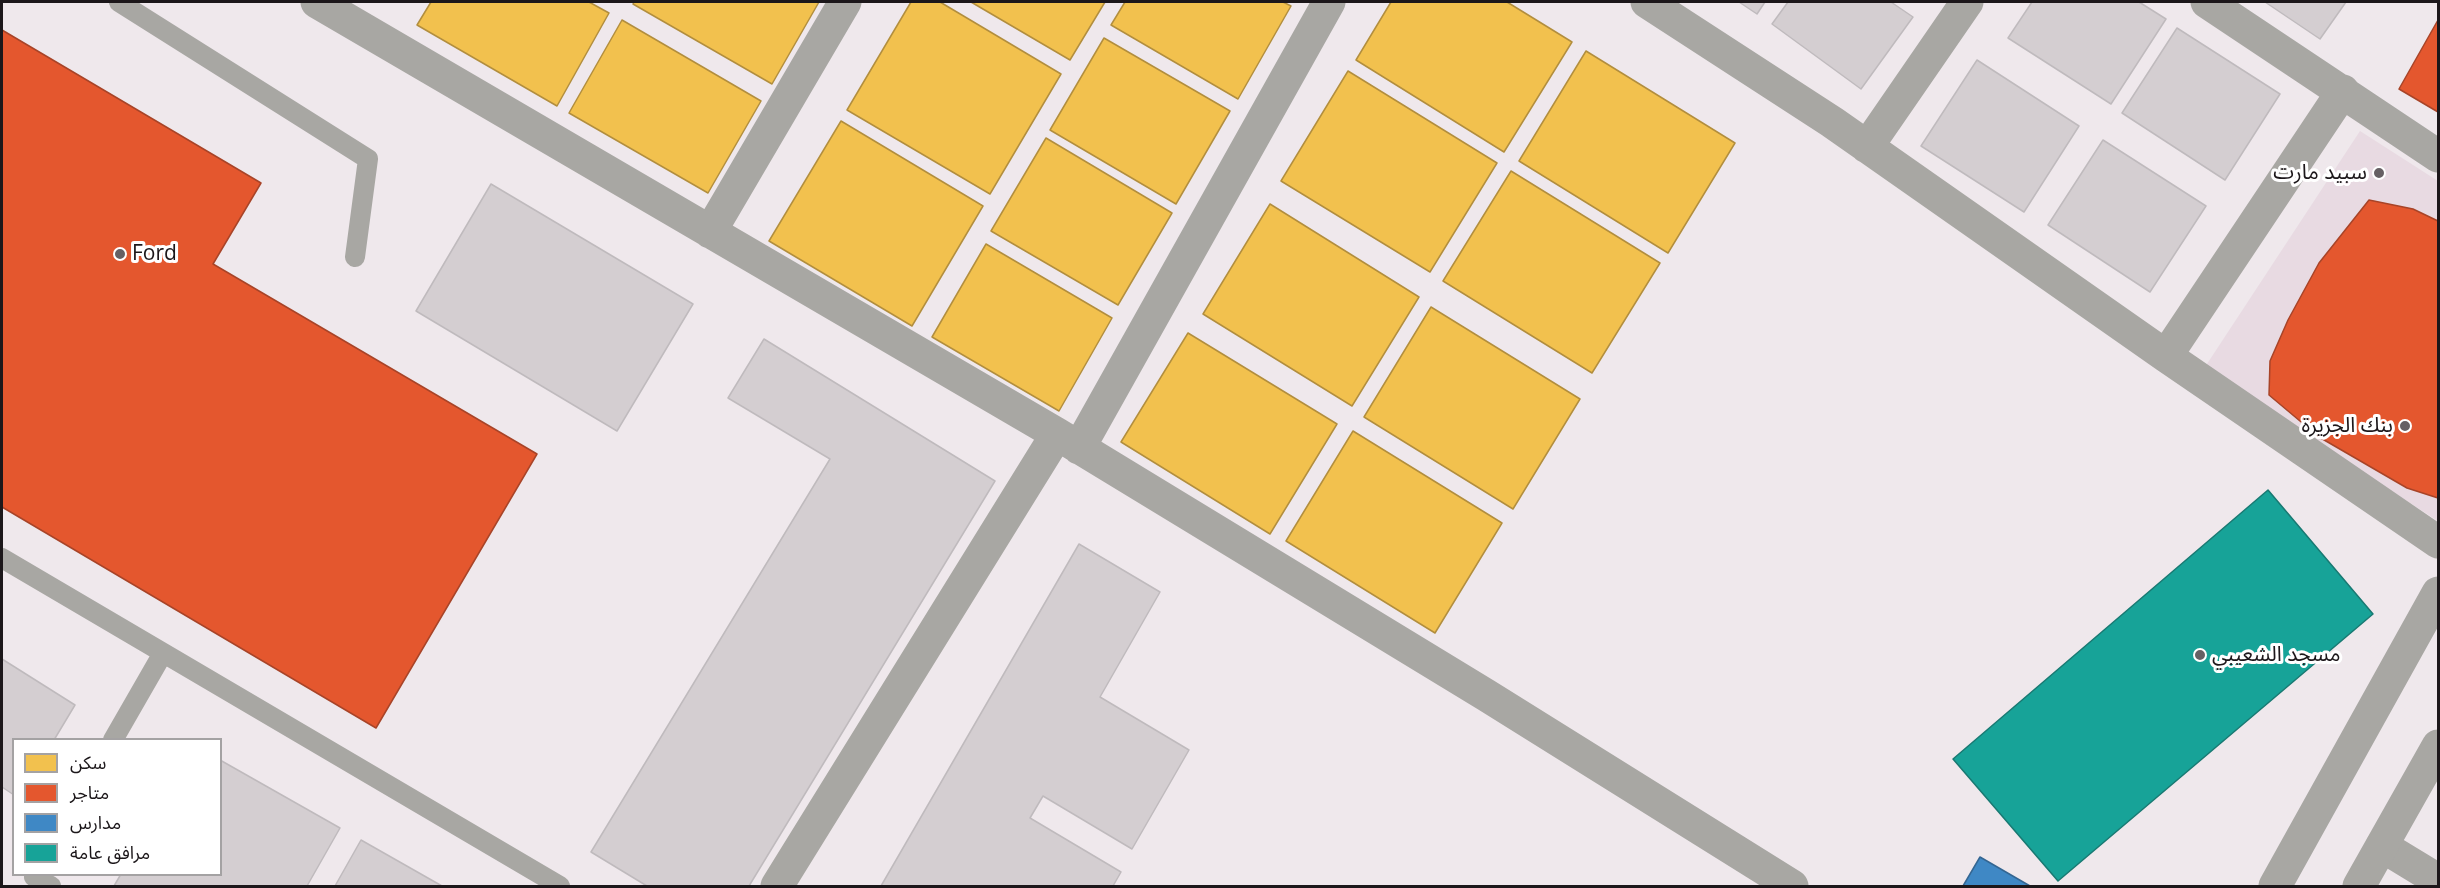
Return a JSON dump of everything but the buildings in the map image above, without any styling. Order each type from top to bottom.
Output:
[{"type":"street","points":[[710,232],[845,2]]},
{"type":"street","points":[[777,886],[1068,441],[1329,2]]},
{"type":"street","points":[[1647,2],[1867,147],[2166,357],[2439,543]]},
{"type":"street","points":[[1867,147],[1967,2]]},
{"type":"street","points":[[2207,2],[2439,156]]},
{"type":"street","points":[[334,6],[710,232],[1068,441],[1486,694],[1792,886]]},
{"type":"street","points":[[2166,357],[2343,91]]},
{"type":"street","points":[[2275,886],[2439,593]]},
{"type":"street","points":[[2360,886],[2439,746]]},
{"type":"street","points":[[2382,846],[2439,880]]},
{"type":"lane","points":[[119,2],[368,159],[355,257]]},
{"type":"lane","points":[[2,558],[560,886]]},
{"type":"lane","points":[[114,738],[163,653]]},
{"type":"shaded area","points":[[2360,131],[2438,181],[2438,521],[2203,370]]},
{"type":"place","name":"سبيد مارت","points":[[2379,173]]},
{"type":"place","name":"Ford","points":[[120,254]]},
{"type":"place","name":"بنك الجزيرة","points":[[2405,426]]},
{"type":"place","name":"مسجد الشعيبي","points":[[2200,655]]}]
